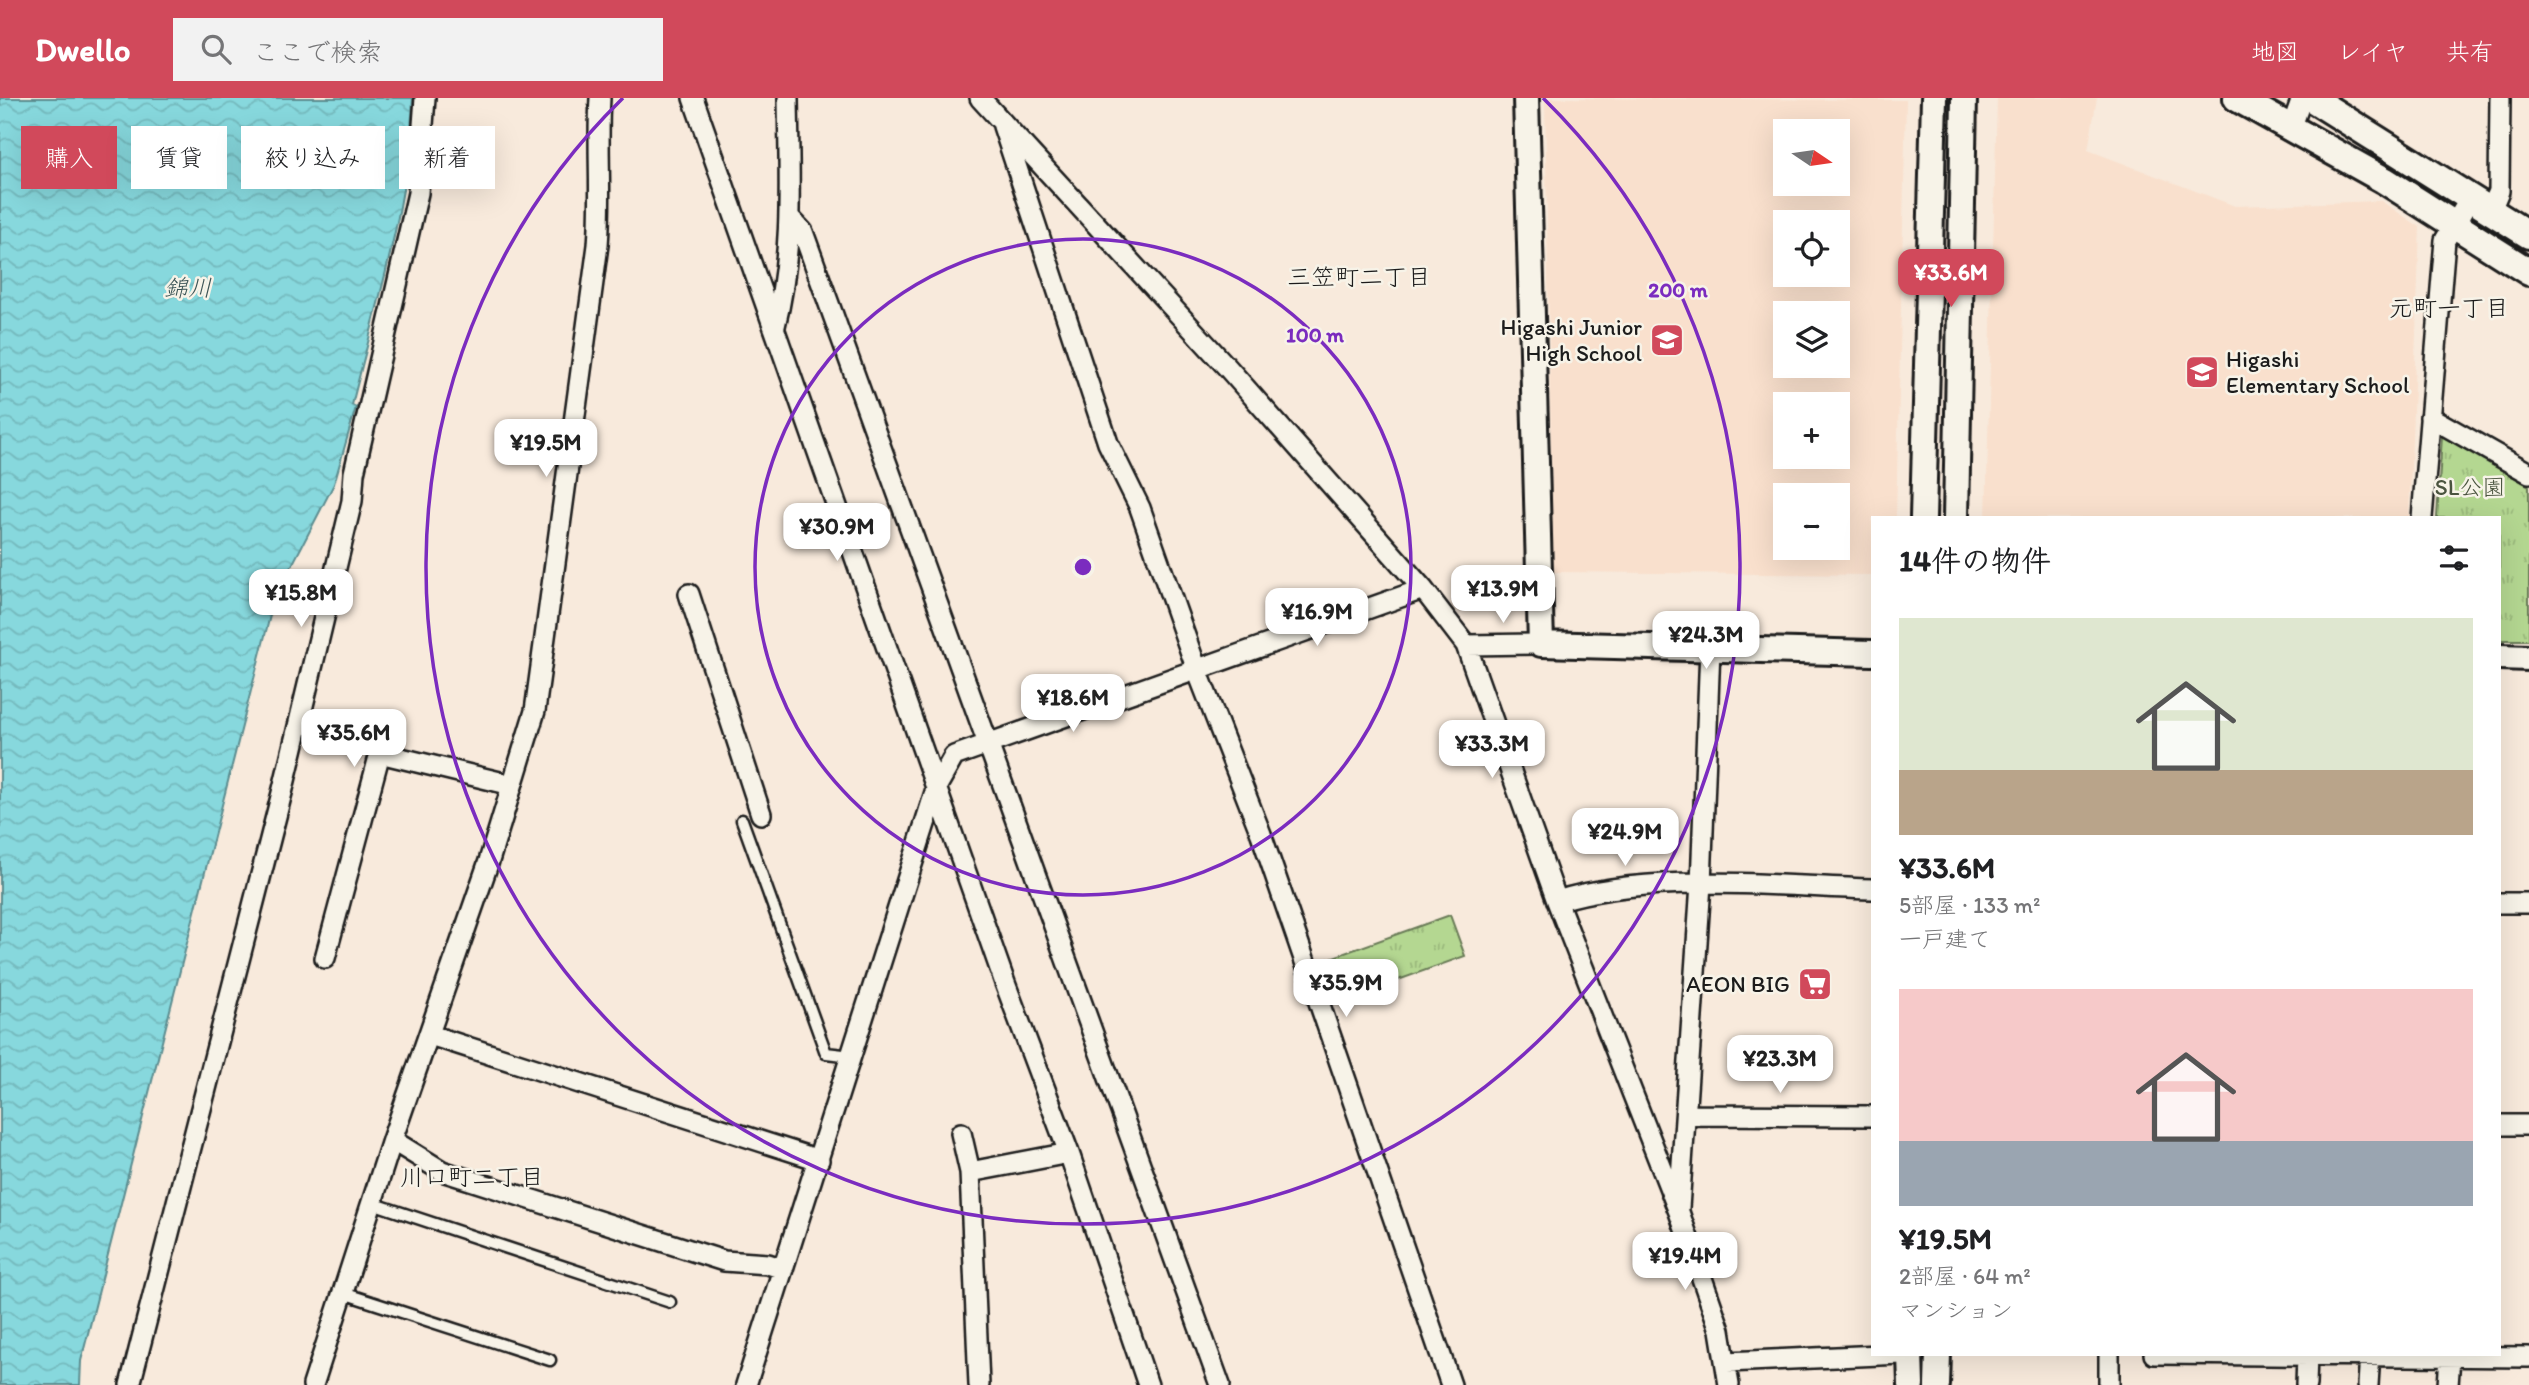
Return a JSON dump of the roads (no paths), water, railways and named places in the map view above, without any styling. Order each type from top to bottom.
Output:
[{"type":"main road","points":[[2237,98],[2292,126],[2454,223],[2529,272]]},
{"type":"main road","points":[[2311,98],[2529,235]]},
{"type":"street","points":[[130,1385],[276,816],[352,501],[354,473],[418,193],[425,98]]},
{"type":"street","points":[[313,1385],[535,711],[598,245],[602,195],[598,141],[600,98]]},
{"type":"street","points":[[693,98],[1149,1385]]},
{"type":"street","points":[[775,326],[782,300],[791,219],[788,98]]},
{"type":"street","points":[[980,98],[1227,367],[1423,589],[1466,645],[1557,901],[1679,1212],[1720,1330],[1729,1385]]},
{"type":"street","points":[[997,98],[1000,120],[1108,443],[1140,508],[1197,670],[1261,834],[1451,1385]]},
{"type":"street","points":[[1526,98],[1541,644]]},
{"type":"street","points":[[1923,516],[1934,98]]},
{"type":"street","points":[[1956,516],[1964,98]]},
{"type":"street","points":[[2292,126],[2302,98]]},
{"type":"street","points":[[2422,516],[2445,240],[2454,223],[2500,191],[2500,98]]},
{"type":"street","points":[[791,219],[803,232],[1220,1385]]},
{"type":"street","points":[[2430,417],[2529,474]]},
{"type":"street","points":[[746,1385],[937,786],[954,756],[1423,589]]},
{"type":"street","points":[[689,594],[752,817]]},
{"type":"street","points":[[1466,645],[1541,644],[1871,653]]},
{"type":"street","points":[[1679,1212],[1688,1115],[1701,884],[1710,648]]},
{"type":"street","points":[[2501,657],[2529,658]]},
{"type":"street","points":[[325,958],[380,753],[512,785]]},
{"type":"street","points":[[1557,901],[1592,890],[1701,884],[1871,889]]},
{"type":"street","points":[[2501,903],[2529,904]]},
{"type":"street","points":[[430,1035],[819,1160]]},
{"type":"street","points":[[1688,1115],[1871,1116]]},
{"type":"street","points":[[2501,1125],[2529,1125]]},
{"type":"street","points":[[961,1133],[970,1172],[979,1385]]},
{"type":"street","points":[[392,1140],[442,1171],[724,1261],[768,1264],[783,1269]]},
{"type":"street","points":[[970,1172],[1069,1153]]},
{"type":"street","points":[[1727,1362],[1871,1355]]},
{"type":"street","points":[[1910,1356],[1910,1385]]},
{"type":"street","points":[[1937,1385],[1938,1356]]},
{"type":"street","points":[[2109,1356],[2109,1385]]},
{"type":"street","points":[[2306,1385],[2307,1356]]},
{"type":"street","points":[[2368,1385],[2370,1356]]},
{"type":"street","points":[[2410,1356],[2529,1357]]},
{"type":"street","points":[[2448,1385],[2450,1357]]},
{"type":"lane","points":[[752,817],[825,1053],[852,1056]]},
{"type":"lane","points":[[372,1203],[670,1302]]},
{"type":"lane","points":[[343,1293],[550,1360]]},
{"type":"water","name":"錦川","points":[[0,98],[413,98],[411,126],[399,126],[399,189],[403,189],[352,405],[356,407],[334,484],[289,571],[303,575],[299,587],[278,584],[81,1361],[80,1385],[0,1385]]},
{"type":"place","name":"Higashi Junior High School","points":[[1667,340]]},
{"type":"place","name":"Higashi Elementary School","points":[[2202,372]]},
{"type":"place","name":"AEON BIG","points":[[1815,984]]},
{"type":"district","name":"三笠町二丁目","points":[[1359,277]]},
{"type":"district","name":"元町一丁目","points":[[2449,308]]},
{"type":"district","name":"川口町二丁目","points":[[472,1177]]},
{"type":"park label","name":"SL公園","points":[[2470,487]]}]
